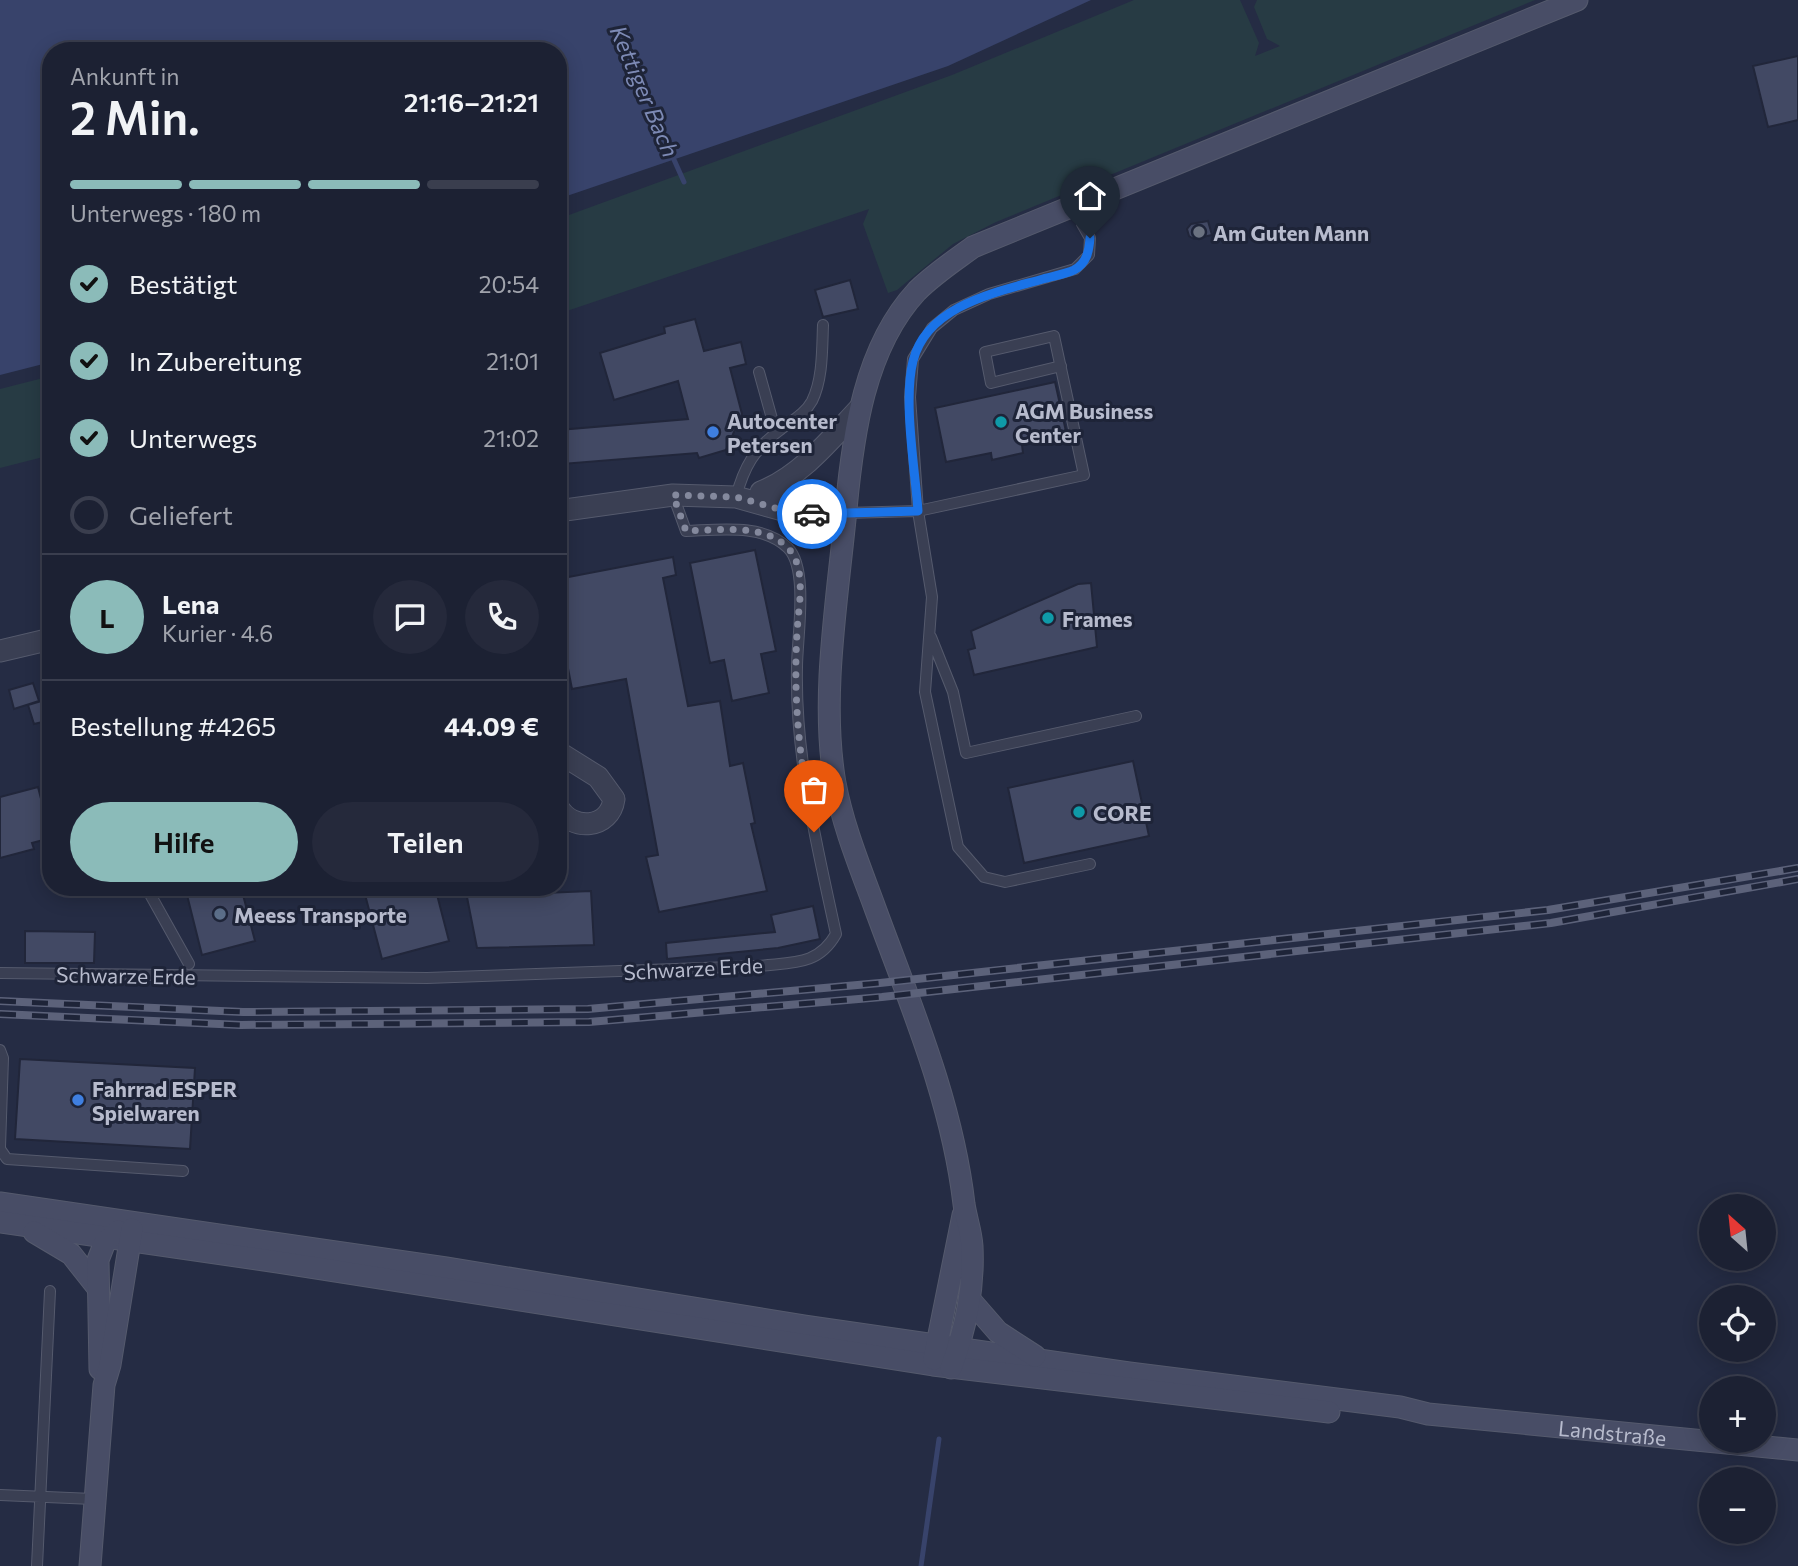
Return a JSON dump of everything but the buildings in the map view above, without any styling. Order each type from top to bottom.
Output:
[{"type":"street","points":[[945,1357],[971,1301],[972,1244],[964,1206],[960,1162],[948,1111],[853,847],[835,783],[830,688],[845,513],[859,409],[886,337],[902,310],[941,270],[974,247],[1577,0]]},
{"type":"street","points":[[567,509],[673,495],[736,497],[761,492],[783,483],[824,447],[859,409]]},
{"type":"street","points":[[761,492],[806,493],[845,513]]},
{"type":"street","points":[[736,497],[797,514],[845,513]]},
{"type":"street","points":[[0,651],[42,641]]},
{"type":"street","points":[[567,758],[598,777],[614,799],[611,812],[605,819],[587,825],[567,818]]},
{"type":"street","points":[[0,1203],[124,1233]]},
{"type":"street","points":[[945,1357],[964,1206]]},
{"type":"street","points":[[0,1222],[124,1233],[1278,1407],[1397,1418],[1428,1415]]},
{"type":"street","points":[[21,1225],[71,1254],[97,1287]]},
{"type":"street","points":[[104,1385],[99,1364],[99,1254],[124,1233]]},
{"type":"street","points":[[90,1566],[93,1499],[104,1385],[110,1365],[124,1233]]},
{"type":"street","points":[[971,1301],[998,1332],[1045,1361]]},
{"type":"street","points":[[945,1357],[1045,1361],[1400,1407],[1428,1415]]},
{"type":"street","name":"Landstraße","points":[[1428,1415],[1798,1450]]},
{"type":"lane","points":[[1082,224],[1090,238],[1089,255],[1075,269],[989,294],[954,310],[932,328],[913,359],[910,397],[918,511],[932,597],[925,692],[958,848],[984,877],[1005,882],[1090,864]]},
{"type":"lane","points":[[736,497],[744,467],[776,433],[802,414],[812,400],[820,367],[823,325]]},
{"type":"lane","points":[[845,513],[918,511],[1084,475],[1061,366],[1054,336],[985,352],[991,383],[1061,366]]},
{"type":"lane","points":[[759,372],[776,433]]},
{"type":"lane","name":"Schwarze Erde","points":[[0,972],[427,978],[759,966],[811,959],[827,950],[836,934],[803,781],[796,703],[802,584],[790,549],[769,534],[729,530],[686,531],[673,495]]},
{"type":"lane","points":[[929,634],[953,692],[966,753],[1136,716]]},
{"type":"lane","points":[[151,896],[189,964]]},
{"type":"lane","points":[[0,1050],[3,1058],[0,1148],[7,1160],[183,1171]]},
{"type":"lane","points":[[37,1566],[50,1291]]},
{"type":"lane","points":[[0,1495],[93,1499]]},
{"type":"shaded area","points":[[1134,0],[1240,0],[1259,43],[1255,56],[1280,46],[1267,39],[1254,7],[1257,0],[1535,0],[996,222],[953,244],[897,290],[888,293],[863,224],[869,209],[567,311],[567,216],[952,75]]},
{"type":"shaded area","points":[[42,378],[42,457],[0,468],[0,389]]},
{"type":"water","points":[[0,0],[1091,0],[948,66],[567,196],[567,42],[42,42],[42,364],[0,375]]},
{"type":"waterway","name":"Kettiger Bach","points":[[671,153],[684,182]]},
{"type":"waterway","name":"Kettiger Bach","points":[[921,1566],[939,1439]]},
{"type":"railway","points":[[0,1001],[243,1012],[588,1009],[880,983],[1548,910],[1798,868]]},
{"type":"railway","points":[[0,1014],[241,1025],[589,1022],[882,997],[1551,923],[1798,879]]},
{"type":"way so far","points":[[812,514],[797,514],[736,497],[673,495],[686,531],[729,530],[769,534],[790,549],[802,584],[797,622],[796,703],[803,781],[814,832]]},
{"type":"place","name":"Am Guten Mann","points":[[1199,232]]},
{"type":"place","name":"AGM Business Center","points":[[1001,422]]},
{"type":"place","name":"Autocenter Petersen","points":[[713,432]]},
{"type":"place","name":"Frames","points":[[1048,618]]},
{"type":"place","name":"CORE","points":[[1079,812]]},
{"type":"place","name":"Meess Transporte","points":[[220,914]]},
{"type":"place","name":"Fahrrad ESPER Spielwaren","points":[[78,1100]]},
{"type":"route","points":[[812,514],[918,511],[910,397],[913,359],[932,328],[954,310],[989,294],[1075,269],[1089,255],[1090,238]]}]
